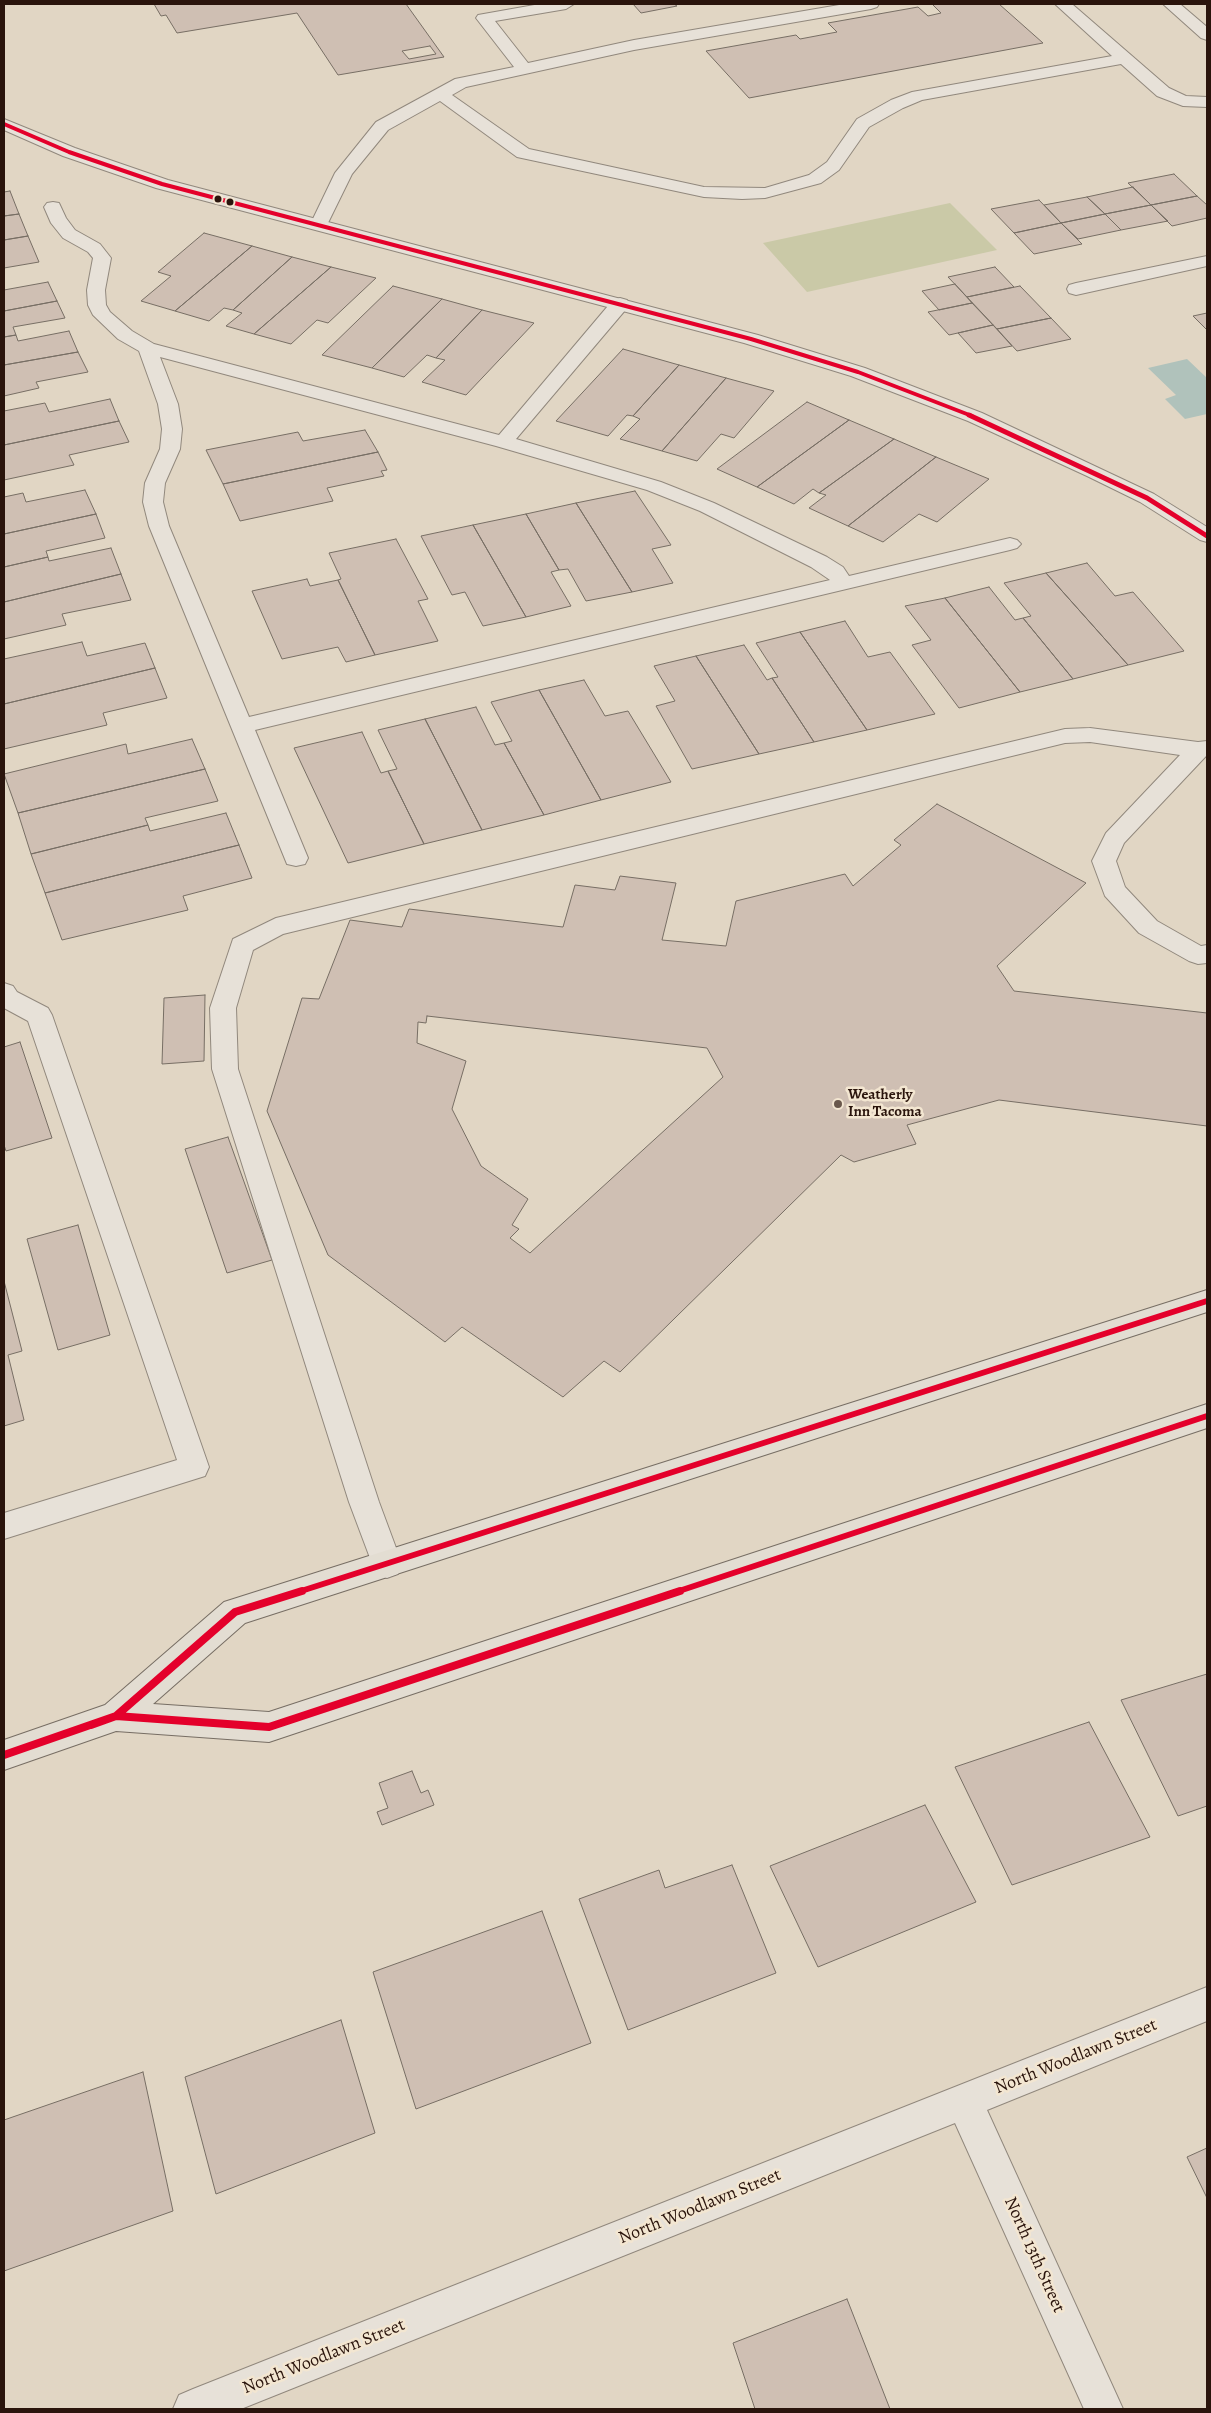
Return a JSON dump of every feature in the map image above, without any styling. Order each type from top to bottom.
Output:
[{"type":"main road","points":[[4,1755],[116,1716],[235,1612],[1207,1301]]},
{"type":"main road","points":[[116,1716],[269,1727],[1207,1416]]},
{"type":"street","points":[[524,69],[484,18],[566,4]]},
{"type":"street","points":[[319,225],[344,173],[382,126],[461,82],[634,45],[871,4]]},
{"type":"street","points":[[1063,4],[1169,96],[1184,101],[1207,102]]},
{"type":"street","points":[[1170,4],[1207,34]]},
{"type":"street","points":[[440,94],[523,153],[704,192],[742,194],[795,186],[815,178],[833,166],[863,123],[896,104],[918,96],[1125,58]]},
{"type":"street","points":[[5,125],[69,152],[162,184],[752,338],[858,372],[975,417],[1138,494],[1207,536]]},
{"type":"street","points":[[53,207],[57,219],[69,234],[94,248],[102,258],[96,290],[97,305],[102,315],[126,335],[147,348],[503,442],[681,495],[819,562],[835,572],[844,584]]},
{"type":"street","points":[[1076,289],[1207,261]]},
{"type":"street","points":[[503,442],[620,304]]},
{"type":"street","points":[[147,348],[168,404],[172,429],[170,449],[155,483],[153,502],[159,526],[296,858]]},
{"type":"street","points":[[241,726],[1010,544]]},
{"type":"street","points":[[387,1564],[364,1502],[225,1069],[223,1008],[242,945],[276,927],[1065,736],[1090,735],[1202,749]]},
{"type":"street","points":[[1202,749],[1114,838],[1104,861],[1114,890],[1148,927],[1198,955],[1207,954]]},
{"type":"street","points":[[4,992],[5,997],[40,1015],[194,1468],[4,1526]]},
{"type":"street","name":"North Woodlawn Street","points":[[193,2409],[1207,2004]]},
{"type":"street","name":"North 13th Street","points":[[964,2101],[1104,2409]]},
{"type":"green space","points":[[950,203],[997,250],[807,292],[763,243]]},
{"type":"shaded area","points":[[1187,359],[1207,378],[1207,414],[1185,419],[1165,399],[1176,395],[1148,368]]},
{"type":"building","points":[[154,4],[406,4],[444,57],[338,75],[297,13],[177,33],[166,15],[161,16]],"holes":[[[430,46],[436,54],[409,59],[402,51]]]},
{"type":"building","points":[[633,4],[674,4],[677,6],[641,13]]},
{"type":"building","points":[[932,4],[999,4],[1043,43],[749,98],[706,51],[796,35],[800,39],[837,32],[828,23],[918,7],[928,16],[941,13]]},
{"type":"building","points":[[1174,174],[1197,196],[1151,205],[1128,183]]},
{"type":"building","points":[[1133,187],[1151,205],[1105,214],[1087,197]]},
{"type":"building","points":[[10,191],[19,214],[4,216],[4,192]]},
{"type":"building","points":[[1197,196],[1207,205],[1207,218],[1172,226],[1151,205]]},
{"type":"building","points":[[1087,197],[1105,214],[1061,223],[1044,205]]},
{"type":"building","points":[[1039,200],[1061,223],[1014,233],[991,209]]},
{"type":"building","points":[[1151,205],[1168,221],[1121,230],[1105,214]]},
{"type":"building","points":[[19,214],[28,236],[4,240],[4,216]]},
{"type":"building","points":[[1105,214],[1121,230],[1078,239],[1061,223]]},
{"type":"building","points":[[1061,223],[1082,244],[1034,254],[1014,233]]},
{"type":"building","points":[[204,233],[252,246],[175,311],[141,301],[171,276],[158,272]]},
{"type":"building","points":[[28,236],[39,262],[4,268],[4,240]]},
{"type":"building","points":[[252,246],[292,257],[233,310],[224,308],[209,321],[175,311]]},
{"type":"building","points":[[292,257],[331,267],[254,334],[226,326],[242,313],[233,310]]},
{"type":"building","points":[[331,267],[376,278],[328,323],[317,320],[291,344],[254,334]]},
{"type":"building","points":[[995,267],[1014,287],[967,297],[948,277]]},
{"type":"building","points":[[48,282],[57,301],[4,311],[4,290]]},
{"type":"building","points":[[955,284],[972,303],[939,310],[922,291]]},
{"type":"building","points":[[393,286],[442,299],[372,368],[322,355]]},
{"type":"building","points":[[1020,286],[1051,318],[997,329],[967,297]]},
{"type":"building","points":[[442,299],[482,310],[436,358],[427,355],[404,377],[372,368]]},
{"type":"building","points":[[57,301],[65,318],[13,327],[16,335],[4,337],[4,311]]},
{"type":"building","points":[[972,303],[993,325],[949,335],[928,312]]},
{"type":"building","points":[[482,310],[534,323],[466,395],[422,382],[445,360],[436,358]]},
{"type":"building","points":[[1207,313],[1207,330],[1193,316]]},
{"type":"building","points":[[1051,318],[1071,339],[1017,351],[997,329]]},
{"type":"building","points":[[993,325],[1012,346],[976,353],[958,333]]},
{"type":"building","points":[[69,331],[78,352],[4,365],[4,337],[16,335],[18,341]]},
{"type":"building","points":[[623,349],[679,365],[633,416],[627,415],[608,436],[556,421]]},
{"type":"building","points":[[78,352],[88,372],[36,382],[39,388],[4,396],[4,365]]},
{"type":"building","points":[[679,365],[726,378],[662,451],[620,439],[640,419],[633,416]]},
{"type":"building","points":[[726,378],[774,391],[734,438],[721,434],[697,461],[662,451]]},
{"type":"building","points":[[110,399],[119,421],[4,445],[4,411],[45,403],[49,412]]},
{"type":"building","points":[[807,402],[849,420],[757,487],[717,469]]},
{"type":"building","points":[[849,420],[894,439],[819,493],[813,489],[794,504],[757,487]]},
{"type":"building","points":[[119,421],[129,442],[69,455],[74,465],[4,480],[4,445]]},
{"type":"building","points":[[365,430],[378,452],[223,484],[206,450],[298,432],[303,441]]},
{"type":"building","points":[[894,439],[936,457],[848,526],[809,508],[826,495],[819,493]]},
{"type":"building","points":[[378,452],[387,470],[381,471],[384,476],[327,488],[333,501],[240,521],[223,484]]},
{"type":"building","points":[[936,457],[989,479],[937,522],[919,514],[883,542],[848,526]]},
{"type":"building","points":[[85,490],[96,514],[4,534],[4,497],[23,493],[26,502]]},
{"type":"building","points":[[635,491],[671,545],[652,549],[673,583],[632,592],[576,503]]},
{"type":"building","points":[[576,503],[632,592],[586,601],[568,569],[559,570],[526,514]]},
{"type":"building","points":[[96,514],[105,538],[46,551],[48,557],[4,567],[4,534]]},
{"type":"building","points":[[526,514],[559,570],[551,572],[571,606],[526,617],[473,525]]},
{"type":"building","points":[[473,525],[526,617],[483,626],[465,592],[452,595],[421,536]]},
{"type":"building","points":[[396,539],[428,599],[418,601],[438,641],[375,655],[338,580],[341,579],[329,553]]},
{"type":"building","points":[[111,548],[121,574],[4,602],[4,567],[48,557],[49,561]]},
{"type":"building","points":[[1087,563],[1115,596],[1133,592],[1184,651],[1128,665],[1046,573]]},
{"type":"building","points":[[1046,573],[1128,665],[1073,679],[1023,618],[1031,616],[1004,583]]},
{"type":"building","points":[[121,574],[131,600],[62,614],[66,625],[4,639],[4,602]]},
{"type":"building","points":[[307,579],[310,586],[338,580],[375,655],[346,662],[338,647],[282,659],[252,591]]},
{"type":"building","points":[[989,587],[1015,620],[1023,618],[1073,679],[1020,692],[945,598]]},
{"type":"building","points":[[945,598],[1020,692],[959,708],[912,645],[931,640],[905,606]]},
{"type":"building","points":[[845,621],[868,657],[890,652],[935,714],[867,730],[800,632]]},
{"type":"building","points":[[800,632],[867,730],[814,742],[772,678],[778,677],[756,643]]},
{"type":"building","points":[[82,642],[87,656],[145,643],[155,668],[4,704],[4,659]]},
{"type":"building","points":[[744,645],[767,680],[772,678],[814,742],[759,754],[696,656]]},
{"type":"building","points":[[696,656],[759,754],[692,769],[656,706],[675,701],[654,666]]},
{"type":"building","points":[[155,668],[167,698],[103,713],[107,725],[4,749],[4,704]]},
{"type":"building","points":[[584,680],[605,716],[628,711],[671,782],[601,800],[539,690]]},
{"type":"building","points":[[539,690],[601,800],[544,815],[504,743],[512,741],[491,702]]},
{"type":"building","points":[[476,707],[495,745],[504,743],[544,815],[482,830],[425,719]]},
{"type":"building","points":[[425,719],[482,830],[424,844],[388,771],[397,769],[378,730]]},
{"type":"building","points":[[362,732],[381,773],[388,771],[424,844],[348,863],[294,748]]},
{"type":"building","points":[[192,739],[205,769],[18,813],[4,774],[126,744],[128,754]]},
{"type":"building","points":[[205,769],[218,801],[145,818],[148,825],[31,854],[18,813]]},
{"type":"building","name":"Weatherly Inn Tacoma","points":[[937,804],[1086,883],[997,966],[1014,991],[1207,1013],[1207,1126],[999,1100],[907,1125],[916,1144],[854,1162],[841,1155],[620,1372],[604,1361],[563,1397],[462,1327],[445,1342],[328,1255],[267,1111],[302,998],[319,999],[350,920],[402,927],[409,909],[563,927],[575,885],[615,890],[620,876],[676,883],[662,940],[726,946],[736,901],[845,874],[853,886],[901,845],[894,840]],"holes":[[[427,1016],[707,1048],[723,1077],[530,1253],[510,1238],[519,1229],[512,1225],[528,1199],[481,1166],[452,1109],[466,1061],[417,1043],[418,1022],[426,1023]]]},
{"type":"building","points":[[226,813],[239,845],[45,893],[31,854],[148,825],[150,831]]},
{"type":"building","points":[[239,845],[252,878],[183,896],[188,910],[62,940],[45,893]]},
{"type":"building","points":[[205,995],[204,1061],[162,1064],[164,998]]},
{"type":"building","points":[[20,1042],[52,1138],[6,1151],[4,1145],[4,1047]]},
{"type":"building","points":[[228,1137],[272,1260],[227,1273],[185,1149]]},
{"type":"building","points":[[78,1225],[110,1335],[58,1350],[27,1239]]},
{"type":"building","points":[[4,1281],[22,1351],[8,1355],[24,1420],[4,1426]]},
{"type":"building","points":[[1207,1674],[1207,1806],[1178,1816],[1121,1700]]},
{"type":"building","points":[[1089,1722],[1150,1837],[1012,1885],[955,1767]]},
{"type":"building","points":[[412,1771],[421,1793],[428,1790],[434,1805],[382,1825],[377,1812],[388,1808],[379,1783]]},
{"type":"building","points":[[925,1805],[976,1902],[818,1967],[770,1866]]},
{"type":"building","points":[[732,1865],[776,1973],[628,2030],[579,1899],[659,1870],[665,1888]]},
{"type":"building","points":[[542,1911],[591,2043],[416,2109],[373,1972]]},
{"type":"building","points":[[341,2020],[375,2133],[216,2194],[185,2077]]},
{"type":"building","points":[[143,2072],[173,2211],[4,2271],[4,2120]]},
{"type":"building","points":[[1207,2148],[1207,2198],[1187,2157]]},
{"type":"building","points":[[847,2299],[890,2409],[755,2409],[733,2343]]},
{"type":"transit line","points":[[4,124],[69,152],[162,184],[751,339],[858,372],[975,417],[1094,472],[1147,498],[1207,536]]},
{"type":"transit line","points":[[4,1755],[116,1716],[235,1612],[1207,1301]]},
{"type":"transit line","points":[[91,1725],[116,1716],[269,1727],[1207,1416]]},
{"type":"place","name":"Weatherly Inn Tacoma","points":[[838,1104]]}]
